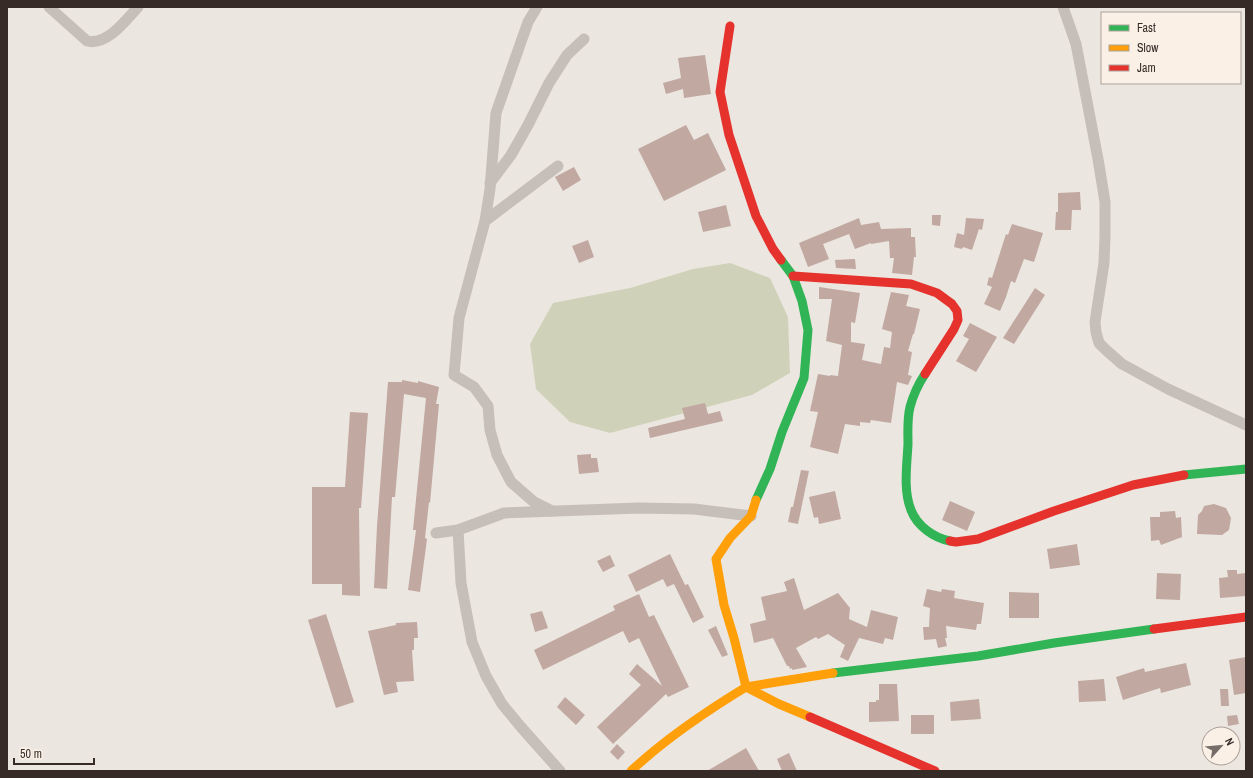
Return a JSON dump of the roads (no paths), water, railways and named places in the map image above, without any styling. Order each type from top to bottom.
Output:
[{"type":"street","points":[[50,7],[88,41],[93,42],[100,41],[111,34],[138,7]]},
{"type":"street","points":[[537,7],[528,22],[496,113],[490,184],[485,221],[459,318],[454,375],[474,387],[488,406],[490,430],[497,456],[511,482],[534,502],[552,511]]},
{"type":"street","points":[[1063,7],[1076,44],[1105,202],[1104,263],[1096,322],[1096,332],[1100,343],[1122,364],[1168,389],[1246,424]]},
{"type":"street","points":[[730,26],[720,92],[729,135],[756,216],[772,248],[793,276],[802,301],[808,330],[804,378],[782,432],[770,469],[758,494],[751,516],[730,538],[716,559],[724,605],[746,687],[779,704],[935,771]]},
{"type":"street","points":[[490,184],[511,155],[549,83],[567,55],[584,39]]},
{"type":"street","points":[[485,221],[558,166]]},
{"type":"street","points":[[793,276],[911,284],[937,293],[952,304],[957,311],[958,320],[954,329],[920,381],[910,407],[908,430],[906,490],[911,511],[923,528],[940,539],[956,542],[978,539],[1054,511],[1133,485],[1188,474],[1246,468]]},
{"type":"street","points":[[436,533],[458,530],[504,513],[639,508],[694,509],[751,516]]},
{"type":"street","points":[[458,530],[460,582],[472,642],[486,676],[502,704],[521,728],[560,771]]},
{"type":"street","points":[[631,771],[642,759],[702,715],[746,687],[840,672],[978,656],[1054,643],[1246,617]]}]
